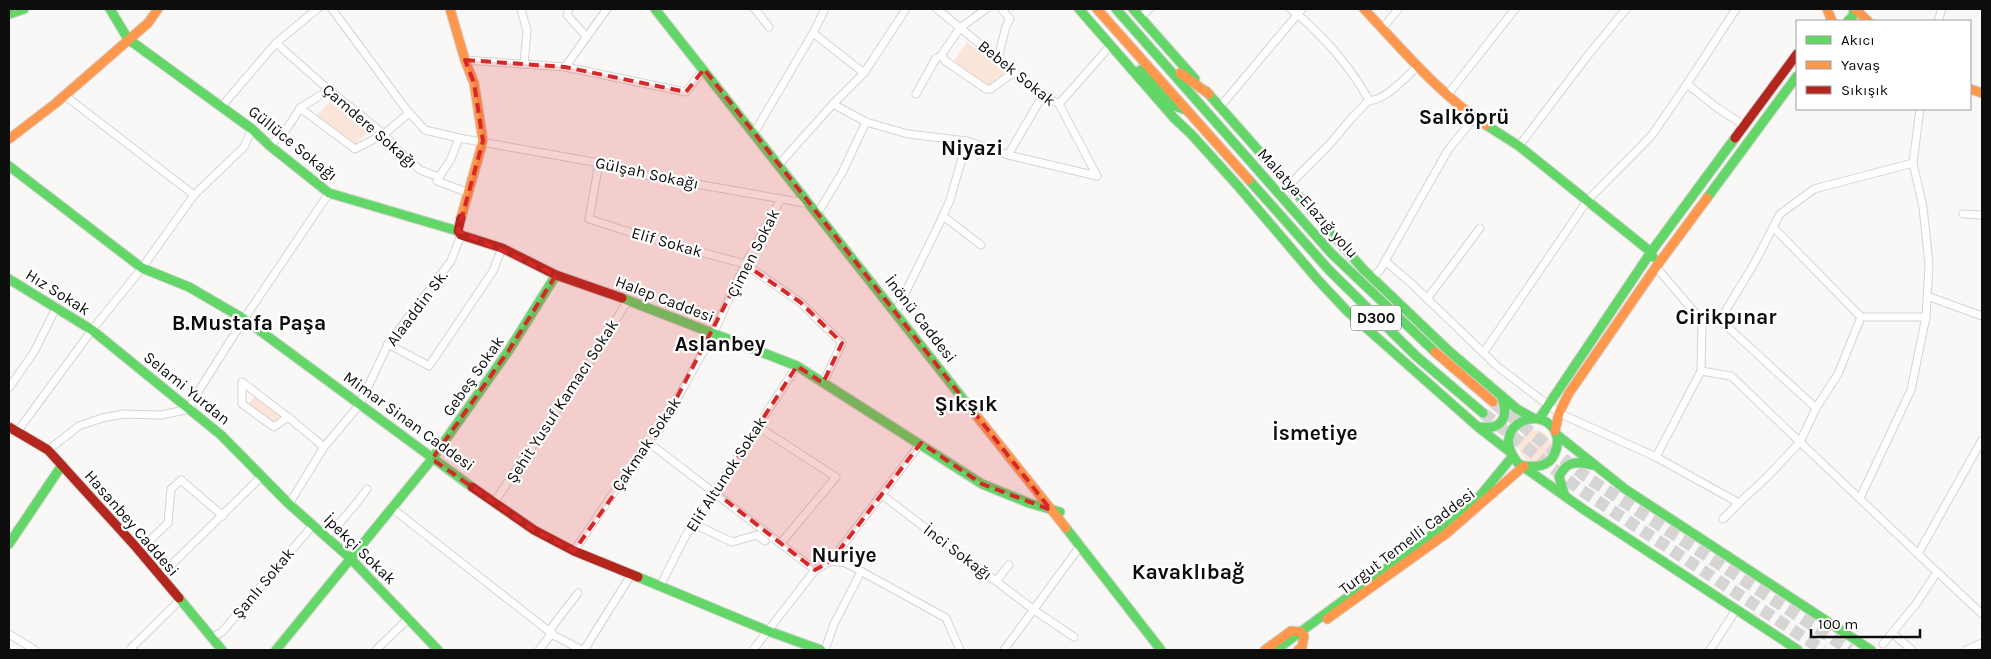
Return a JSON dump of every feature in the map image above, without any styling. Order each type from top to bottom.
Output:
[{"type":"main road","points":[[9,14],[24,9]]},
{"type":"main road","points":[[110,9],[128,40]]},
{"type":"main road","points":[[9,139],[128,40],[148,22],[158,9]]},
{"type":"main road","points":[[450,9],[474,83],[483,141],[460,233]]},
{"type":"main road","name":"İnönü Caddesi","points":[[656,9],[1167,650]]},
{"type":"main road","name":"İnönü Caddesi","points":[[663,9],[898,308],[1161,650]]},
{"type":"main road","points":[[1079,9],[1347,311],[1524,466],[1566,497],[1798,650]]},
{"type":"main road","name":"D300","points":[[1097,9],[1330,271],[1416,356],[1483,413]]},
{"type":"main road","name":"Malatya-Elazığ yolu","points":[[1116,9],[1330,253],[1422,341],[1493,402]]},
{"type":"main road","points":[[1133,9],[1288,186],[1372,278],[1450,352],[1517,409],[1551,425],[1556,433],[1625,488],[1871,650]]},
{"type":"main road","points":[[1364,9],[1418,66],[1475,117],[1519,146],[1652,252],[1656,268]]},
{"type":"main road","points":[[1849,20],[1853,16],[1854,9]]},
{"type":"main road","points":[[1854,9],[1867,20]]},
{"type":"main road","name":"Güllüce Sokağı","points":[[128,40],[222,106],[329,193],[460,233]]},
{"type":"main road","points":[[1154,53],[1209,94]]},
{"type":"main road","points":[[1511,455],[1508,442],[1514,426],[1522,420],[1536,418],[1550,405],[1652,252],[1796,55]]},
{"type":"main road","points":[[1128,66],[1140,69],[1172,105],[1186,110]]},
{"type":"main road","points":[[1524,466],[1538,467],[1549,462],[1555,455],[1559,413],[1569,393],[1656,268],[1796,77]]},
{"type":"main road","name":"Mimar Sinan Caddesi","points":[[9,166],[142,268],[189,287],[244,319],[432,459],[495,501],[534,530],[574,551],[631,575],[768,631],[821,650]]},
{"type":"main road","name":"Halep Caddesi","points":[[460,233],[502,248],[556,275],[628,300],[797,366],[982,484],[1055,511]]},
{"type":"main road","name":"Gebeş Sokak","points":[[280,649],[432,459],[509,350],[556,275]]},
{"type":"main road","name":"Hız Sokak","points":[[9,279],[92,330]]},
{"type":"main road","name":"Selami Yurdan","points":[[92,330],[221,435],[260,475]]},
{"type":"main road","points":[[1478,427],[1489,429],[1501,424],[1505,416],[1506,406],[1500,395]]},
{"type":"main road","name":"Hasanbey Caddesi","points":[[13,430],[48,450],[136,547],[179,601],[222,650]]},
{"type":"main road","name":"Turgut Temelli Caddesi","points":[[1283,650],[1480,496],[1511,455]]},
{"type":"main road","points":[[1566,497],[1559,477],[1565,465],[1574,462],[1595,465]]},
{"type":"main road","points":[[9,544],[62,466]]},
{"type":"main road","name":"Turgut Temelli Caddesi","points":[[1276,650],[1447,533],[1524,466]]},
{"type":"main road","name":"İpekçi Sokak","points":[[260,475],[289,504],[351,559],[438,650]]},
{"type":"main road","name":"Turgut Temelli Caddesi","points":[[1265,650],[1291,631],[1302,634]]},
{"type":"main road","points":[[1298,650],[1302,647],[1302,634]]},
{"type":"street","points":[[222,106],[276,43],[317,9]]},
{"type":"street","name":"Gülşah Sokağı","points":[[332,9],[406,109],[425,130],[599,163],[644,175],[810,204]]},
{"type":"street","points":[[521,9],[527,31],[524,64]]},
{"type":"street","points":[[569,9],[567,15],[586,36]]},
{"type":"street","points":[[565,66],[607,9]]},
{"type":"street","points":[[755,9],[770,27]]},
{"type":"street","points":[[757,128],[825,9]]},
{"type":"street","points":[[782,161],[833,104],[864,73],[906,9]]},
{"type":"street","name":"Bebek Sokak","points":[[937,9],[1043,95],[1058,104],[1098,176],[1008,154]]},
{"type":"street","points":[[986,9],[960,28],[942,54],[944,60],[986,89],[991,89],[1014,72]]},
{"type":"street","points":[[998,58],[1006,26],[1010,19],[1002,9]]},
{"type":"street","points":[[1141,17],[1149,9]]},
{"type":"street","points":[[1291,9],[1300,11],[1359,82],[1369,100]]},
{"type":"street","points":[[1383,28],[1398,9]]},
{"type":"street","points":[[1448,94],[1515,9]]},
{"type":"street","points":[[1484,352],[1587,201],[1652,135],[1688,84],[1736,9]]},
{"type":"street","points":[[1519,146],[1624,10]]},
{"type":"street","points":[[1220,107],[1300,11]]},
{"type":"street","points":[[813,33],[864,73]]},
{"type":"street","name":"Çamdere Sokağı","points":[[276,43],[329,90],[384,134],[394,147],[420,170],[439,178],[437,181],[469,193]]},
{"type":"street","points":[[1058,104],[1111,45]]},
{"type":"street","points":[[916,94],[936,58],[943,56]]},
{"type":"street","points":[[465,60],[565,66],[686,92],[704,69]]},
{"type":"street","points":[[1369,100],[1374,101],[1382,98],[1418,66]]},
{"type":"street","points":[[1688,84],[1716,108],[1745,126]]},
{"type":"street","points":[[270,146],[288,126],[300,108],[329,90]]},
{"type":"street","points":[[64,95],[194,195]]},
{"type":"street","points":[[833,104],[866,122],[908,134],[967,141],[1008,154],[1043,95]]},
{"type":"street","points":[[1288,186],[1329,145],[1369,100]]},
{"type":"street","points":[[300,108],[355,149],[384,134],[408,114],[406,109]]},
{"type":"street","points":[[1860,498],[1911,390],[1926,318],[1928,255],[1923,207],[1913,163],[1920,110]]},
{"type":"street","points":[[1372,278],[1380,270],[1448,150],[1475,117]]},
{"type":"street","points":[[820,209],[842,172],[866,122]]},
{"type":"street","points":[[13,430],[142,268],[194,195],[244,147],[252,129]]},
{"type":"street","points":[[439,178],[460,138]]},
{"type":"street","points":[[898,308],[950,200],[967,141]]},
{"type":"street","name":"Elif Sokak","points":[[599,163],[589,219],[645,237],[745,264],[800,302],[842,343],[823,383]]},
{"type":"street","points":[[1720,320],[1754,264],[1780,214],[1814,189],[1913,163]]},
{"type":"street","points":[[48,450],[79,426],[102,418],[124,414],[161,415],[190,409],[192,400],[244,319],[329,193]]},
{"type":"street","name":"Çimen Sokak","points":[[713,334],[745,264],[781,199]]},
{"type":"street","points":[[1963,214],[1982,216]]},
{"type":"street","points":[[943,216],[981,245]]},
{"type":"street","points":[[1774,227],[1816,274],[1861,317],[1926,318]]},
{"type":"street","points":[[1427,299],[1480,228]]},
{"type":"street","name":"Alaaddin Sk.","points":[[289,504],[324,448],[360,404],[388,344],[451,262],[460,233]]},
{"type":"street","points":[[388,344],[429,366],[493,271],[502,248]]},
{"type":"street","points":[[1385,260],[1498,367],[1559,413],[1656,457],[1739,502]]},
{"type":"street","points":[[1656,268],[1702,321],[1701,371],[1656,457]]},
{"type":"street","points":[[1927,296],[1982,316]]},
{"type":"street","name":"Şehit Yusuf Kamacı Sokak","points":[[495,501],[593,357],[628,300]]},
{"type":"street","points":[[9,388],[34,352],[56,308]]},
{"type":"street","points":[[1723,519],[1800,442],[1816,408],[1838,374],[1861,317]]},
{"type":"street","points":[[1702,321],[1720,320],[1816,408]]},
{"type":"street","name":"Çakmak Sokak","points":[[574,551],[648,442],[661,428],[713,334]]},
{"type":"street","name":"Elif Altunok Sokak","points":[[660,586],[685,537],[797,366]]},
{"type":"street","points":[[1701,371],[1731,376],[1982,614]]},
{"type":"street","points":[[288,417],[274,427],[242,404],[242,382],[288,417],[324,448]]},
{"type":"street","points":[[757,426],[836,477],[781,543]]},
{"type":"street","points":[[1918,554],[1982,440]]},
{"type":"street","points":[[648,442],[815,570]]},
{"type":"street","points":[[753,650],[815,570],[831,561],[920,444]]},
{"type":"street","points":[[160,576],[223,516],[260,475]]},
{"type":"street","points":[[136,547],[148,542],[168,522],[171,489],[181,480],[223,516]]},
{"type":"street","points":[[326,537],[352,510],[367,489]]},
{"type":"street","name":"İnci Sokağı","points":[[882,495],[1034,610],[1074,637]]},
{"type":"street","points":[[393,509],[550,632],[583,650],[631,575]]},
{"type":"street","points":[[694,524],[732,542],[757,535],[765,541]]},
{"type":"street","name":"Şanlı Sokak","points":[[211,638],[222,632],[313,525]]},
{"type":"street","points":[[1004,650],[1081,545]]},
{"type":"street","points":[[831,561],[846,563],[946,618],[960,650]]},
{"type":"street","points":[[996,581],[1009,565]]},
{"type":"street","points":[[825,650],[843,606],[861,572]]},
{"type":"street","points":[[1883,644],[1916,604],[1937,572]]},
{"type":"street","points":[[539,650],[578,593]]},
{"type":"street","points":[[129,650],[179,601]]},
{"type":"street","points":[[1710,650],[1736,610]]},
{"type":"street","points":[[376,650],[408,618]]},
{"type":"street","points":[[9,634],[35,650]]},
{"type":"street","points":[[1892,634],[1912,650]]},
{"type":"street","points":[[1966,650],[1982,643]]},
{"type":"highlighted area","points":[[465,60],[565,67],[686,92],[704,69],[1051,510],[982,484],[921,443],[831,561],[815,570],[715,492],[797,366],[823,383],[842,343],[800,302],[746,265],[661,428],[574,551],[534,530],[432,459],[509,350],[556,275],[458,231],[483,141],[474,83]]},
{"type":"shaded area","points":[[967,42],[1009,76],[992,90],[954,61]]},
{"type":"shaded area","points":[[334,97],[373,127],[354,145],[316,116]]},
{"type":"shaded area","points":[[256,395],[284,417],[273,424],[248,404]]},
{"type":"shaded area","points":[[1535,430],[1541,431],[1546,435],[1550,440],[1550,452],[1546,457],[1541,461],[1535,462],[1529,461],[1524,457],[1520,452],[1519,446],[1520,440],[1524,435],[1529,431]]},
{"type":"tunnel","points":[[1493,402],[1585,476],[1850,650]]},
{"type":"tunnel","points":[[1483,413],[1578,488],[1823,650]]},
{"type":"traffic: fast","points":[[9,14],[24,9]]},
{"type":"traffic: fast","points":[[110,9],[128,39],[252,129],[270,146],[329,193],[458,231]]},
{"type":"traffic: fast","points":[[655,9],[971,409]]},
{"type":"traffic: fast","points":[[1079,9],[1347,311],[1478,427],[1510,452]]},
{"type":"traffic: fast","points":[[1116,9],[1331,253],[1435,352]]},
{"type":"traffic: fast","points":[[1133,9],[1195,79]]},
{"type":"traffic: fast","points":[[1849,20],[1853,16],[1854,9]]},
{"type":"traffic: fast","points":[[1140,70],[1172,105],[1186,110]]},
{"type":"traffic: fast","points":[[1707,198],[1796,77]]},
{"type":"traffic: fast","points":[[1206,91],[1363,269],[1450,352],[1517,409],[1533,418]]},
{"type":"traffic: fast","points":[[1486,125],[1519,146],[1651,252],[1653,257]]},
{"type":"traffic: fast","points":[[1539,419],[1651,252],[1735,138]]},
{"type":"traffic: fast","points":[[9,166],[142,268],[189,287],[244,319],[472,487]]},
{"type":"traffic: fast","points":[[1249,180],[1330,271],[1416,356],[1483,413]]},
{"type":"traffic: fast","points":[[276,650],[432,459],[509,350],[556,275]]},
{"type":"traffic: fast","points":[[9,279],[92,330],[221,435],[289,504],[351,559],[438,650]]},
{"type":"traffic: fast","points":[[622,298],[797,366],[982,484],[1029,503],[1060,512]]},
{"type":"traffic: fast","points":[[1481,427],[1494,426],[1502,421],[1505,411],[1502,398]]},
{"type":"traffic: fast","points":[[1524,466],[1545,464],[1555,453],[1557,436],[1551,425],[1542,420],[1531,419],[1521,422],[1513,428],[1509,438],[1510,449],[1518,463],[1583,509],[1798,650]]},
{"type":"traffic: fast","points":[[1556,434],[1625,489],[1871,650]]},
{"type":"traffic: fast","points":[[1276,650],[1440,529],[1480,496],[1512,457]]},
{"type":"traffic: fast","points":[[1565,496],[1559,477],[1565,468],[1576,463],[1592,465]]},
{"type":"traffic: fast","points":[[9,544],[62,465]]},
{"type":"traffic: fast","points":[[1066,528],[1161,650]]},
{"type":"traffic: fast","points":[[638,577],[768,631],[821,650]]},
{"type":"traffic: fast","points":[[179,598],[222,650]]},
{"type":"traffic: slow","points":[[9,139],[56,103],[148,23],[158,9]]},
{"type":"traffic: slow","points":[[450,9],[474,83],[483,141],[461,218]]},
{"type":"traffic: slow","points":[[1097,9],[1249,180]]},
{"type":"traffic: slow","points":[[1364,9],[1437,86],[1486,125]]},
{"type":"traffic: slow","points":[[1827,9],[1832,20]]},
{"type":"traffic: slow","points":[[1855,9],[1867,20]]},
{"type":"traffic: slow","points":[[1180,73],[1209,94]]},
{"type":"traffic: slow","points":[[1971,89],[1982,93]]},
{"type":"traffic: slow","points":[[1555,431],[1559,413],[1569,393],[1656,267],[1707,198]]},
{"type":"traffic: slow","points":[[1435,352],[1493,402]]},
{"type":"traffic: slow","points":[[971,409],[1066,528]]},
{"type":"traffic: slow","points":[[1327,619],[1447,533],[1524,466]]},
{"type":"traffic: slow","points":[[1265,650],[1291,631],[1301,632]]},
{"type":"traffic: slow","points":[[1298,650],[1302,647],[1304,636]]},
{"type":"traffic: jam","points":[[1735,138],[1796,55]]},
{"type":"traffic: jam","points":[[461,218],[458,231],[461,235],[502,248],[556,275],[622,298]]},
{"type":"traffic: jam","points":[[9,427],[48,450],[136,547],[179,598]]},
{"type":"traffic: jam","points":[[472,487],[534,530],[574,551],[638,577]]},
{"type":"district","name":"Salköprü","points":[[1464,117]]},
{"type":"district","name":"Niyazi","points":[[972,148]]},
{"type":"district","name":"Cirikpınar","points":[[1726,317]]},
{"type":"district","name":"B.Mustafa Paşa","points":[[249,323]]},
{"type":"district","name":"Aslanbey","points":[[720,344]]},
{"type":"district","name":"Şıkşık","points":[[966,404]]},
{"type":"district","name":"İsmetiye","points":[[1315,433]]},
{"type":"district","name":"Nuriye","points":[[844,555]]},
{"type":"district","name":"Kavaklıbağ","points":[[1188,572]]}]
